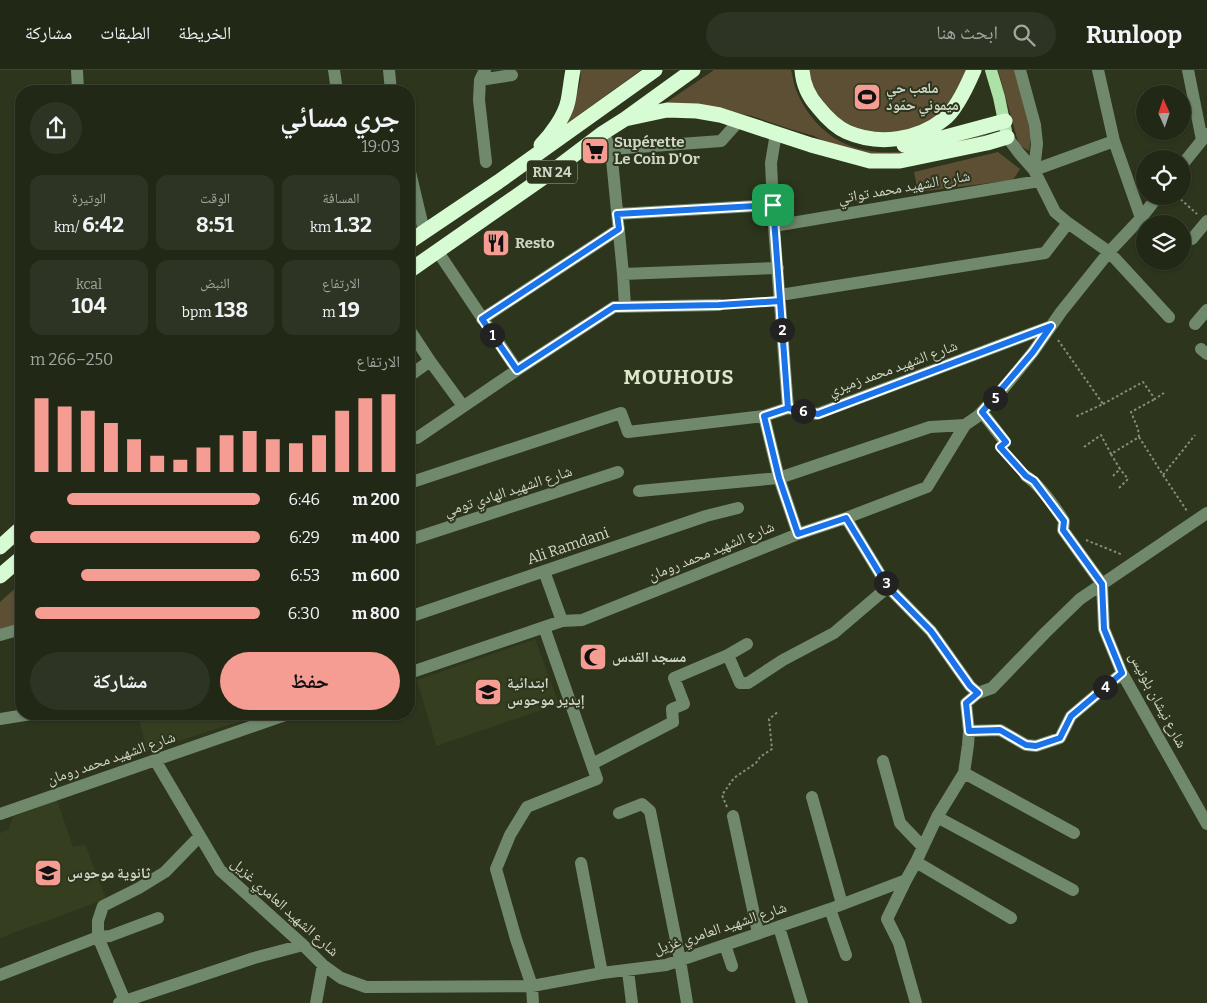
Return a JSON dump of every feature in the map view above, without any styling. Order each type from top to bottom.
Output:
[{"type":"highway","points":[[498,182],[548,138],[567,104],[573,70]]},
{"type":"highway","name":"RN 24","points":[[415,238],[498,182],[655,70]]},
{"type":"highway","name":"RN 24","points":[[415,267],[693,70]]},
{"type":"highway","points":[[802,70],[810,98],[827,117],[846,132],[893,146],[912,145],[1006,129]]},
{"type":"highway","points":[[869,139],[889,140],[909,137],[928,129],[946,118],[974,70]]},
{"type":"highway","points":[[625,119],[667,110],[697,111],[720,115],[811,145],[870,161],[900,161],[978,145],[1006,129]]},
{"type":"highway","points":[[0,547],[15,533]]},
{"type":"highway","points":[[0,576],[15,563]]},
{"type":"main road","points":[[991,70],[1006,129]]},
{"type":"street","points":[[77,70],[78,85]]},
{"type":"street","points":[[334,70],[335,85]]},
{"type":"street","points":[[389,70],[390,85]]},
{"type":"street","points":[[1020,70],[1034,125],[1037,144],[1037,175]]},
{"type":"street","points":[[1098,70],[1114,141],[1140,215]]},
{"type":"street","points":[[1188,70],[1204,137],[1191,154]]},
{"type":"street","points":[[486,162],[479,100],[482,75],[512,75]]},
{"type":"street","points":[[611,149],[721,141],[739,121]]},
{"type":"street","points":[[1006,129],[1019,153],[1037,175],[1055,212],[1109,252],[1170,318]]},
{"type":"street","points":[[603,132],[611,149],[625,307]]},
{"type":"street","points":[[776,133],[771,163],[788,408]]},
{"type":"street","name":"شارع الشهيد محمد تواتي","points":[[774,226],[1037,175],[1114,141]]},
{"type":"street","points":[[415,193],[424,231]]},
{"type":"street","points":[[617,214],[773,205]]},
{"type":"street","name":"شارع الشهيد محمد رومان","points":[[1143,215],[1151,205]]},
{"type":"street","points":[[1192,239],[1207,222]]},
{"type":"street","points":[[780,298],[1045,253],[1068,223]]},
{"type":"street","name":"شارع الشهيد محمد رومان","points":[[415,671],[562,621],[582,620],[798,534],[927,487],[965,425],[982,412],[1033,352],[1109,252],[1136,223]]},
{"type":"street","points":[[482,319],[619,229]]},
{"type":"street","points":[[438,252],[517,370]]},
{"type":"street","points":[[623,274],[778,268]]},
{"type":"street","points":[[417,438],[614,307],[719,305]]},
{"type":"street","points":[[1194,324],[1207,310]]},
{"type":"street","name":"شارع الشهيد محمد زميري","points":[[415,480],[620,413],[628,432],[764,416],[788,408],[818,414],[1051,326]]},
{"type":"street","points":[[415,338],[463,406]]},
{"type":"street","points":[[415,372],[430,362]]},
{"type":"street","points":[[982,412],[1006,442]]},
{"type":"street","points":[[764,416],[779,478],[798,534]]},
{"type":"street","points":[[639,491],[779,478],[930,427],[965,425]]},
{"type":"street","name":"شارع الشهيد الهادي تومي","points":[[415,538],[618,472]]},
{"type":"street","points":[[1026,476],[1034,481],[1060,514],[1064,521],[1063,530],[1102,584]]},
{"type":"street","name":"Ali Ramdani","points":[[415,615],[706,516],[738,508]]},
{"type":"street","points":[[916,1003],[899,943],[887,919],[937,817],[964,773],[969,731],[966,703],[978,693],[992,688],[1080,599],[1207,513]]},
{"type":"street","points":[[846,518],[888,587],[931,631],[970,686],[978,693]]},
{"type":"street","points":[[544,571],[562,621]]},
{"type":"street","name":"شارع نيشان بلونيس","points":[[1102,584],[1104,629],[1122,673],[1207,824]]},
{"type":"street","points":[[728,655],[740,683],[748,683],[783,660],[834,634],[888,587]]},
{"type":"street","points":[[533,1003],[532,986],[496,869],[510,835],[527,807],[597,779],[544,627]]},
{"type":"street","points":[[0,635],[15,631]]},
{"type":"street","points":[[592,764],[673,722],[672,708],[684,704],[674,678],[728,655],[747,644]]},
{"type":"street","points":[[969,731],[1000,730],[1026,745],[1036,746],[1060,738],[1071,716],[1122,673]]},
{"type":"street","points":[[0,719],[15,717]]},
{"type":"street","name":"شارع الشهيد محمد رومان","points":[[0,814],[271,720]]},
{"type":"street","name":"شارع الشهيد العامري غزيل","points":[[155,760],[220,870],[303,945],[322,965],[341,978],[366,987],[532,986],[602,973],[666,965],[779,927],[906,880]]},
{"type":"street","points":[[883,761],[900,823],[923,847]]},
{"type":"street","points":[[964,773],[1074,833]]},
{"type":"street","points":[[812,797],[846,955]]},
{"type":"street","points":[[619,812],[642,804],[650,812],[687,1003]]},
{"type":"street","points":[[733,816],[758,933]]},
{"type":"street","points":[[937,817],[1073,890]]},
{"type":"street","points":[[199,837],[165,872],[139,888],[103,906],[98,921],[98,937],[122,1002],[254,958],[303,945]]},
{"type":"street","points":[[916,862],[1011,918]]},
{"type":"street","points":[[581,863],[602,973]]},
{"type":"street","points":[[0,975],[98,937],[110,936],[158,918]]},
{"type":"street","points":[[779,927],[802,1003]]},
{"type":"street","points":[[725,945],[732,966]]},
{"type":"street","points":[[316,1003],[322,965]]},
{"type":"street","points":[[628,970],[632,1003]]},
{"type":"path","points":[[1187,205],[1207,222]]},
{"type":"path","points":[[719,305],[780,298]]},
{"type":"path","points":[[1058,340],[1103,404]]},
{"type":"path","points":[[1076,417],[1142,382],[1155,399]]},
{"type":"path","points":[[1164,392],[1131,412],[1138,428],[1139,437],[1195,522]]},
{"type":"path","points":[[1084,447],[1101,435],[1128,480],[1119,488]]},
{"type":"path","points":[[1164,476],[1195,435]]},
{"type":"path","points":[[1111,454],[1139,437]]},
{"type":"path","points":[[1006,442],[1000,447],[1026,476]]},
{"type":"path","points":[[1113,476],[1120,469]]},
{"type":"path","points":[[1063,530],[1137,561]]},
{"type":"path","points":[[733,816],[728,810],[722,795],[734,778],[772,749],[769,719],[779,711]]},
{"type":"shaded area","points":[[581,70],[641,70],[562,127],[577,92]]},
{"type":"shaded area","points":[[714,70],[791,70],[797,92],[814,120],[836,139],[863,150],[879,152],[903,151],[986,134],[987,138],[915,153],[876,157],[828,143],[814,136],[752,116],[716,109],[664,104]]},
{"type":"shaded area","points":[[806,70],[967,70],[948,111],[905,135],[852,132],[819,105]]},
{"type":"shaded area","points":[[998,70],[1014,70],[1028,120],[1031,137],[1029,151],[1019,145]]},
{"type":"shaded area","points":[[998,152],[1020,169],[1013,180],[918,192],[914,172]]},
{"type":"shaded area","points":[[15,588],[15,626],[0,629],[0,602]]},
{"type":"shaded area","name":"ابتدائية إيدير موحوس","points":[[535,639],[559,704],[436,746],[417,680]]},
{"type":"shaded area","points":[[139,720],[244,720],[147,751]]},
{"type":"shaded area","name":"ثانوية موحوس","points":[[57,800],[73,847],[85,844],[106,899],[0,938],[0,833],[8,830],[13,817]]},
{"type":"place","name":"ملعب حي ميموني حمّود","points":[[867,97]]},
{"type":"place","name":"Supérette Le Coin D'Or","points":[[595,151]]},
{"type":"place","name":"Resto","points":[[496,243]]},
{"type":"place","name":"مسجد القدس","points":[[593,657]]},
{"type":"place","name":"ابتدائية إيدير موحوس","points":[[488,692]]},
{"type":"place","name":"ثانوية موحوس","points":[[48,873]]},
{"type":"district","name":"MOUHOUS","points":[[679,377]]},
{"type":"route","points":[[773,205],[617,214],[619,229],[482,319],[517,370],[614,307],[719,305],[780,301],[788,408],[764,416],[779,478],[798,534],[846,518],[888,587],[931,631],[970,686],[978,693],[966,703],[969,731],[1000,730],[1026,745],[1036,746],[1060,738],[1071,716],[1122,673],[1104,629],[1102,584],[1063,530],[1064,521],[1060,514],[1034,481],[1026,476],[1000,447],[1006,442],[982,412],[1033,352],[1051,326],[818,414],[788,408],[773,205]]}]
